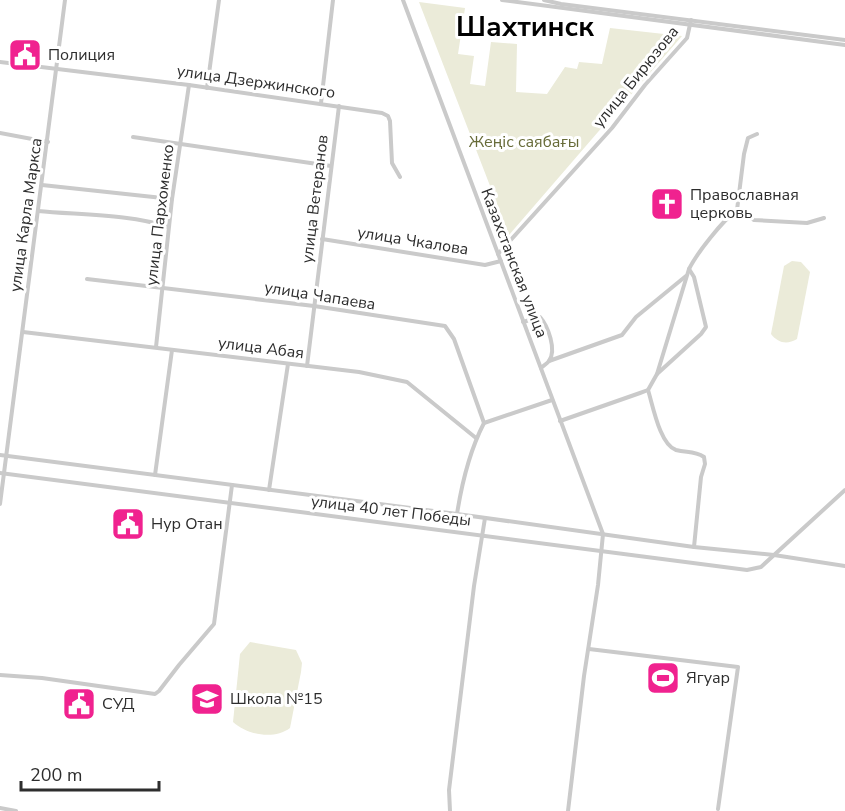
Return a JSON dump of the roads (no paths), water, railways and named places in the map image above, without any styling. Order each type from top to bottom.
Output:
[{"type":"street","name":"улица Карла Маркса","points":[[0,504],[2,474],[23,332],[65,0]]},
{"type":"street","points":[[207,88],[219,0]]},
{"type":"street","points":[[321,103],[333,0]]},
{"type":"street","name":"Казахстанская улица","points":[[403,0],[603,534]]},
{"type":"street","points":[[502,0],[536,2],[691,22]]},
{"type":"street","points":[[544,0],[845,43]]},
{"type":"street","name":"улица Бирюзова","points":[[498,254],[612,128],[645,85],[687,38],[691,22]]},
{"type":"street","name":"улица Дзержинского","points":[[0,62],[189,85],[382,113],[388,116],[390,121],[392,163],[400,177]]},
{"type":"street","name":"улица Пархоменко","points":[[156,347],[168,228],[189,85]]},
{"type":"street","name":"улица Ветеранов","points":[[307,366],[339,106]]},
{"type":"street","points":[[0,133],[48,142]]},
{"type":"street","points":[[560,421],[648,390],[657,374],[689,269],[695,258],[737,210],[748,138],[757,134]]},
{"type":"street","points":[[133,137],[331,166]]},
{"type":"street","points":[[42,185],[172,200]]},
{"type":"street","points":[[737,210],[754,220],[807,224],[824,218]]},
{"type":"street","points":[[38,211],[153,222],[168,228]]},
{"type":"street","name":"улица Чкалова","points":[[322,239],[485,265],[501,261]]},
{"type":"street","points":[[657,374],[706,327],[694,277],[689,269]]},
{"type":"street","points":[[541,368],[549,361],[622,335],[636,317],[686,276]]},
{"type":"street","name":"улица Чапаева","points":[[87,279],[162,286],[446,326],[454,339],[484,423]]},
{"type":"street","points":[[523,322],[536,318],[543,320],[551,344],[552,354],[549,361]]},
{"type":"street","name":"улица Абая","points":[[23,332],[359,372],[407,382],[476,438]]},
{"type":"street","points":[[155,475],[172,350]]},
{"type":"street","points":[[269,490],[288,364]]},
{"type":"street","points":[[648,390],[662,435],[668,445],[675,450],[692,451],[704,457],[694,547]]},
{"type":"street","points":[[457,514],[465,470],[484,423],[553,400]]},
{"type":"street","name":"улица 40 лет Победы","points":[[0,455],[694,547],[774,555],[845,567]]},
{"type":"street","name":"улица 40 лет Победы","points":[[2,474],[747,570],[761,567],[774,555]]},
{"type":"street","points":[[0,675],[42,678],[155,694],[159,691],[214,624],[232,485]]},
{"type":"street","points":[[774,555],[845,490]]},
{"type":"street","points":[[450,811],[449,790],[485,518]]},
{"type":"street","points":[[568,811],[603,534]]},
{"type":"street","points":[[589,649],[738,667],[718,809]]},
{"type":"street","points":[[0,808],[16,811]]},
{"type":"place","name":"Полиция","points":[[25,55]]},
{"type":"place","name":"Православная церковь","points":[[667,204]]},
{"type":"place","name":"Нур Отан","points":[[128,524]]},
{"type":"place","name":"Ягуар","points":[[663,678]]},
{"type":"place","name":"Школа №15","points":[[207,699]]},
{"type":"place","name":"СУД","points":[[79,704]]},
{"type":"district","name":"Шахтинск","points":[[525,27]]},
{"type":"park label","name":"Жеңіс саябағы","points":[[524,142]]}]
